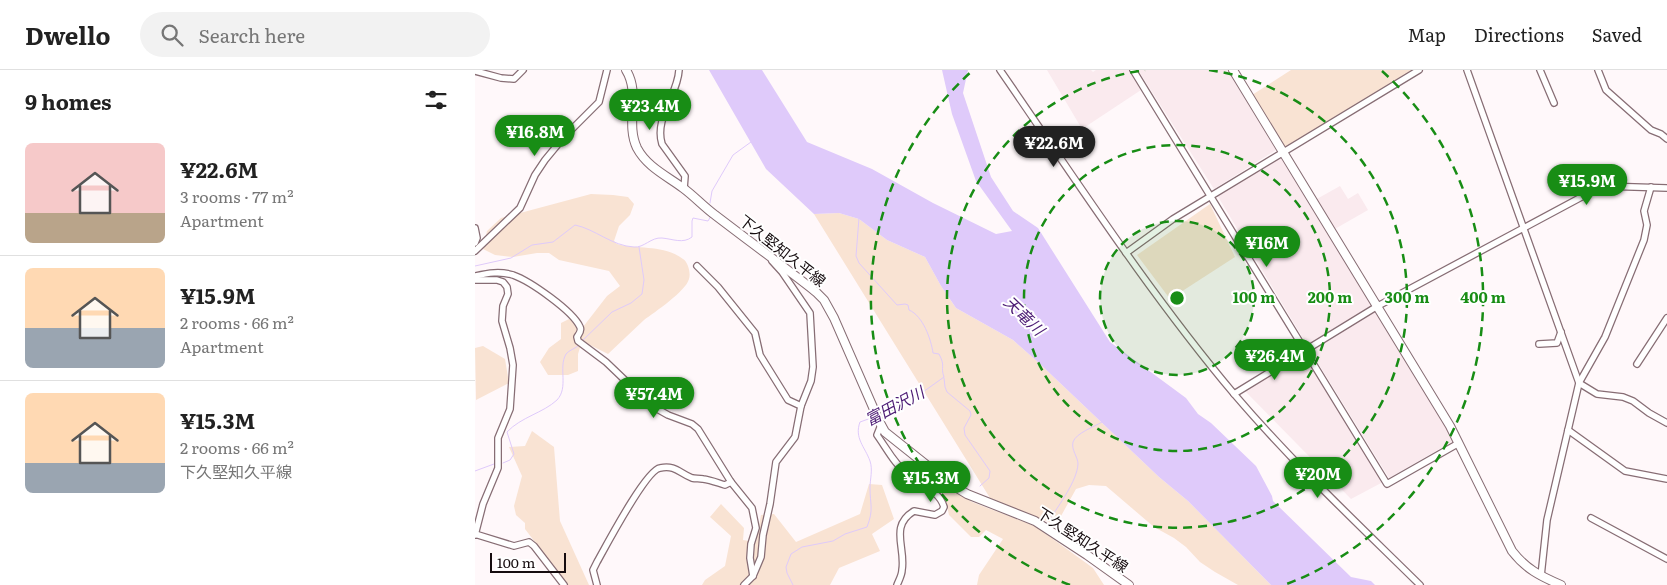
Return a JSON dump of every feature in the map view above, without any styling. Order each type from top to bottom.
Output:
[{"type":"main road","name":"下久堅知久平線","points":[[626,70],[632,90],[632,129],[637,148],[649,164],[816,292],[835,318],[875,413],[893,440],[949,483],[967,494],[1035,521],[1087,554],[1129,585]]},
{"type":"main road","points":[[1233,70],[1459,443],[1512,551],[1521,563],[1541,576],[1561,585]]},
{"type":"street","points":[[475,71],[501,78],[514,79],[523,70]]},
{"type":"street","points":[[475,251],[520,208],[535,175],[545,160],[564,137],[599,102],[607,70]]},
{"type":"street","points":[[679,70],[676,87],[665,110],[660,137],[661,144],[685,176],[684,189]]},
{"type":"street","points":[[1000,70],[1154,292],[1234,394],[1291,458],[1420,585]]},
{"type":"street","points":[[1133,70],[1387,484],[1459,443]]},
{"type":"street","points":[[1126,253],[1173,219],[1419,70]]},
{"type":"street","points":[[1467,70],[1579,383],[1597,394],[1623,397],[1633,401],[1667,423]]},
{"type":"street","points":[[1540,70],[1554,103]]},
{"type":"street","points":[[1598,70],[1606,90],[1651,130],[1667,139]]},
{"type":"street","points":[[1234,394],[1376,307],[1602,186],[1667,188]]},
{"type":"street","points":[[1541,576],[1547,520],[1579,383],[1605,337],[1644,240],[1647,225],[1644,211],[1651,187]]},
{"type":"street","points":[[475,228],[477,238],[475,243]]},
{"type":"street","points":[[744,585],[753,576],[761,557],[776,462],[795,437],[801,406],[811,381],[813,367],[810,312],[783,272],[772,262],[770,256]]},
{"type":"street","points":[[697,266],[719,287],[755,333],[760,355],[788,400],[801,406]]},
{"type":"street","points":[[475,276],[497,273],[513,276],[541,290],[569,314],[580,327],[581,331],[577,337],[581,343],[606,362],[651,406],[696,426],[731,482],[749,503],[755,517],[756,528],[750,551],[753,576]]},
{"type":"street","points":[[475,280],[497,280],[507,287],[508,294],[503,306],[501,321],[510,348],[513,365],[511,409],[498,438],[498,468],[483,504],[475,534],[514,546],[529,542],[563,585]]},
{"type":"street","points":[[1637,364],[1667,318]]},
{"type":"street","points":[[1539,344],[1557,343],[1561,332]]},
{"type":"street","points":[[880,423],[877,435],[900,468],[909,477],[939,496],[944,507],[942,511],[935,515],[914,510],[904,521],[899,531],[903,559],[902,571],[897,585]]},
{"type":"street","points":[[1568,430],[1625,470],[1667,479]]},
{"type":"street","points":[[597,585],[593,570],[597,562],[641,487],[657,468],[673,468],[694,479],[704,479],[725,485],[731,482]]},
{"type":"street","points":[[1591,518],[1667,559]]},
{"type":"shaded area","points":[[1047,70],[1091,70],[1093,72],[1096,70],[1128,70],[1141,90],[1082,129]]},
{"type":"shaded area","points":[[1138,70],[1229,70],[1276,150],[1214,189]]},
{"type":"shaded area","points":[[1291,70],[1413,70],[1286,148],[1282,146],[1252,95]]},
{"type":"shaded area","points":[[1282,157],[1372,305],[1307,345],[1217,195]]},
{"type":"shaded area","points":[[1340,186],[1348,199],[1358,193],[1368,210],[1333,230],[1315,200]]},
{"type":"shaded area","points":[[591,194],[628,197],[634,204],[630,215],[619,226],[614,241],[617,244],[659,249],[675,254],[686,263],[690,277],[687,284],[676,295],[644,320],[608,354],[582,341],[578,354],[578,371],[568,375],[548,375],[540,362],[549,348],[561,339],[561,323],[569,319],[583,327],[607,296],[620,286],[609,271],[559,260],[549,253],[513,257],[495,255],[483,249],[487,231],[501,218]]},
{"type":"shaded area","points":[[1210,204],[1235,257],[1170,299],[1137,255]]},
{"type":"shaded area","points":[[839,213],[859,219],[887,240],[925,257],[956,308],[1013,340],[1159,477],[1188,501],[1271,585],[1238,585],[1215,572],[1200,562],[1186,547],[1174,538],[1154,527],[1106,486],[1089,485],[1076,489],[1056,525],[990,498],[814,214]]},
{"type":"shaded area","points":[[1375,311],[1455,440],[1389,478],[1310,350]]},
{"type":"shaded area","points":[[483,346],[505,359],[509,383],[476,400],[475,348]]},
{"type":"shaded area","points":[[1304,354],[1383,482],[1351,499],[1245,391]]},
{"type":"shaded area","points":[[532,431],[554,447],[560,521],[589,585],[568,585],[525,529],[525,523],[516,515],[514,506],[522,476],[509,447],[525,446]]},
{"type":"shaded area","points":[[934,477],[972,502],[1035,526],[1093,568],[1104,585],[977,585],[979,575],[1003,539],[986,530],[979,537],[971,537],[949,515],[945,496],[929,483]]},
{"type":"shaded area","points":[[869,484],[882,485],[894,519],[872,534],[880,551],[839,568],[830,585],[702,585],[705,580],[725,566],[731,536],[710,517],[721,504],[744,528],[743,540],[756,542],[761,515],[774,514],[796,542],[860,514]]},
{"type":"water","name":"天竜川","points":[[709,70],[762,70],[807,142],[872,169],[933,203],[996,234],[1012,231],[976,181],[952,114],[942,70],[968,70],[963,93],[991,177],[1013,211],[1038,228],[1110,342],[1186,398],[1198,414],[1211,423],[1256,466],[1273,501],[1351,577],[1371,581],[1375,585],[1271,585],[1188,501],[1159,477],[1013,340],[956,308],[925,257],[887,240],[859,219],[839,213],[814,214],[766,169]]},
{"type":"waterway","points":[[710,203],[712,191],[733,155],[751,142]]},
{"type":"waterway","points":[[475,266],[511,258],[532,245],[553,242],[575,225],[618,244],[638,247],[658,238],[681,241],[689,239],[692,237],[693,218],[708,221],[711,216]]},
{"type":"waterway","name":"富田沢川","points":[[859,218],[856,256],[859,263],[897,305],[908,305],[909,310],[918,317],[928,335],[933,353],[939,354],[943,364],[944,377],[923,392],[880,415]]},
{"type":"waterway","points":[[581,342],[612,312],[631,303],[642,294],[644,280],[639,247]]},
{"type":"waterway","points":[[503,463],[510,460],[514,454],[507,432],[519,422],[557,400],[561,395],[564,359],[567,353],[579,345]]},
{"type":"waterway","points":[[944,378],[947,392],[970,411],[971,415],[964,428],[965,435],[990,471],[989,478],[980,486]]},
{"type":"waterway","name":"富田沢川","points":[[793,585],[786,567],[791,554],[802,547],[833,541],[845,534],[867,527],[871,511],[871,468],[858,433],[860,422],[874,417]]},
{"type":"waterway","points":[[1050,519],[1067,493],[1077,471],[1078,461],[1073,448],[1073,442],[1081,433],[1102,422]]},
{"type":"waterway","points":[[475,471],[494,464]]}]
